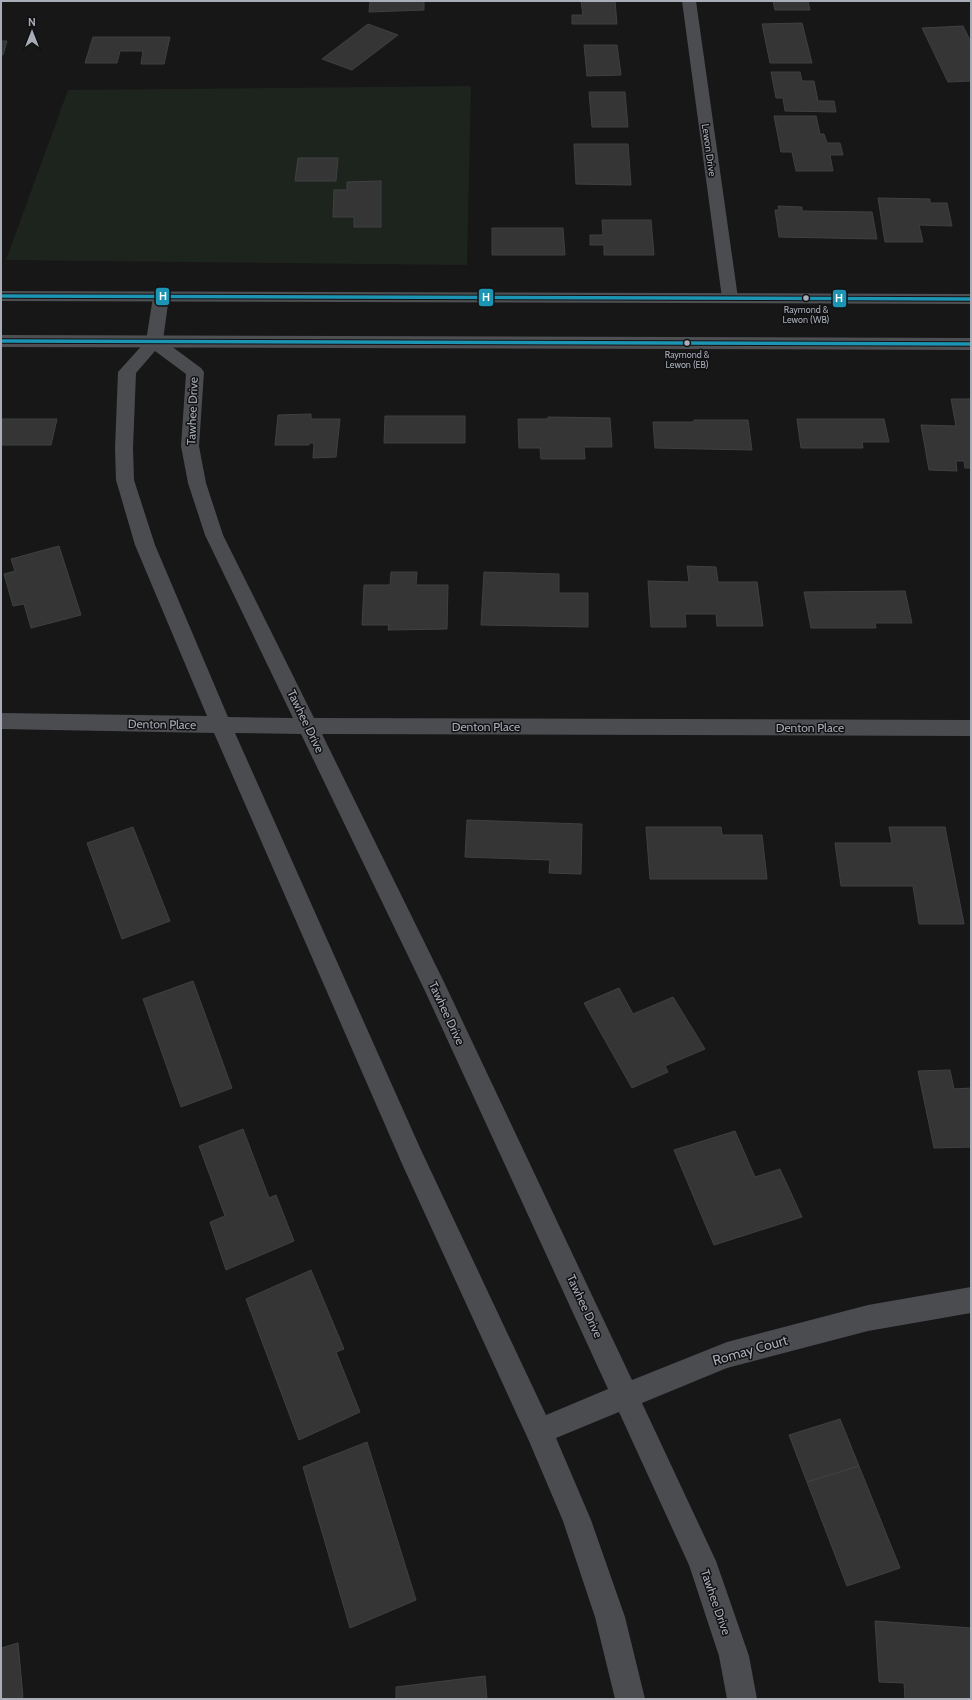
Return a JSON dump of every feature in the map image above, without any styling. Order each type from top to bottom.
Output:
[{"type":"main road","points":[[1,296],[971,300]]},
{"type":"main road","points":[[1,341],[971,344]]},
{"type":"street","name":"Lewon Drive","points":[[689,1],[730,298]]},
{"type":"street","points":[[161,297],[154,342],[127,372],[124,448],[125,480],[145,545],[222,725],[409,1151],[539,1431],[577,1520],[607,1609],[630,1699]]},
{"type":"street","name":"Tawhee Drive","points":[[154,342],[195,372],[190,446],[200,491],[214,535],[435,987],[626,1394],[702,1562],[734,1656],[742,1699]]},
{"type":"street","name":"Denton Place","points":[[1,721],[308,726],[971,728]]},
{"type":"street","name":"Romay Court","points":[[539,1431],[626,1394],[727,1355],[868,1318],[971,1300]]},
{"type":"shaded area","points":[[471,86],[467,265],[6,260],[68,90]]},
{"type":"building","points":[[370,1],[424,1],[424,10],[369,12]]},
{"type":"building","points":[[581,1],[615,1],[617,24],[572,24],[572,15],[583,15]]},
{"type":"building","points":[[773,1],[808,1],[810,10],[775,10]]},
{"type":"building","points":[[802,23],[812,63],[770,63],[762,24]]},
{"type":"building","points":[[368,24],[398,35],[352,70],[322,59]]},
{"type":"building","points":[[963,26],[971,42],[971,81],[948,82],[922,28]]},
{"type":"building","points":[[93,37],[170,37],[164,64],[141,64],[143,51],[120,51],[117,63],[85,63]]},
{"type":"building","points":[[1,41],[7,41],[3,55],[1,55]]},
{"type":"building","points":[[584,45],[617,45],[621,75],[587,76]]},
{"type":"building","points":[[771,72],[800,72],[802,81],[814,81],[818,101],[834,101],[836,112],[785,111],[783,98],[776,98]]},
{"type":"building","points":[[589,92],[625,92],[628,127],[592,127]]},
{"type":"building","points":[[774,116],[816,116],[820,134],[824,134],[827,143],[840,143],[843,155],[830,155],[833,171],[796,171],[792,152],[781,152]]},
{"type":"building","points":[[574,144],[628,144],[631,185],[576,184]]},
{"type":"building","points":[[298,158],[338,158],[336,181],[295,181]]},
{"type":"building","points":[[381,181],[381,227],[354,227],[354,217],[333,217],[334,190],[347,190],[347,182]]},
{"type":"building","points":[[878,198],[930,199],[930,203],[947,203],[952,226],[919,225],[923,242],[885,242]]},
{"type":"building","points":[[778,206],[802,207],[802,211],[872,212],[877,239],[779,237],[775,210],[779,210]]},
{"type":"building","points":[[602,220],[651,220],[654,255],[604,255],[604,245],[590,245],[590,235],[603,235]]},
{"type":"building","points":[[492,228],[563,228],[565,255],[492,255]]},
{"type":"building","points":[[951,399],[971,399],[971,468],[965,468],[964,461],[956,461],[957,471],[929,470],[921,425],[956,426]]},
{"type":"building","points":[[311,414],[311,419],[340,419],[336,457],[313,458],[314,443],[309,443],[309,445],[275,445],[278,415]]},
{"type":"building","points":[[385,416],[465,416],[465,443],[384,443]]},
{"type":"building","points":[[548,417],[610,418],[612,447],[584,447],[585,459],[541,459],[540,448],[519,448],[518,419],[548,419]]},
{"type":"building","points":[[1,419],[57,419],[51,445],[1,445]]},
{"type":"building","points":[[797,419],[884,419],[889,442],[862,442],[863,448],[801,448]]},
{"type":"building","points":[[694,420],[748,420],[752,450],[655,448],[653,422],[694,422]]},
{"type":"building","points":[[59,546],[81,615],[31,628],[24,604],[13,606],[4,574],[15,571],[11,559]]},
{"type":"building","points":[[687,566],[716,567],[718,582],[757,582],[763,626],[717,626],[716,614],[685,614],[686,627],[651,627],[648,581],[689,582]]},
{"type":"building","points":[[391,572],[417,572],[416,585],[448,585],[447,629],[388,630],[389,625],[362,625],[364,585],[390,585]]},
{"type":"building","points":[[484,572],[559,574],[559,593],[588,593],[588,627],[481,625]]},
{"type":"building","points":[[905,591],[912,623],[875,623],[876,628],[811,628],[804,592]]},
{"type":"building","points":[[467,820],[582,824],[581,874],[549,873],[550,860],[465,857]]},
{"type":"building","points":[[133,827],[170,921],[122,939],[87,843]]},
{"type":"building","points":[[646,827],[721,827],[722,835],[762,835],[767,879],[650,879]]},
{"type":"building","points":[[889,827],[945,827],[964,924],[919,924],[913,886],[841,886],[835,843],[892,843]]},
{"type":"building","points":[[193,981],[232,1088],[181,1107],[143,999]]},
{"type":"building","points":[[619,988],[633,1014],[673,997],[705,1049],[665,1066],[668,1072],[632,1088],[584,1003]]},
{"type":"building","points":[[950,1070],[954,1089],[971,1088],[971,1147],[934,1148],[918,1071]]},
{"type":"building","points":[[243,1129],[269,1198],[276,1195],[294,1241],[226,1270],[210,1222],[225,1216],[199,1146]]},
{"type":"building","points":[[735,1131],[755,1177],[780,1169],[802,1217],[714,1245],[674,1150]]},
{"type":"building","points":[[311,1270],[344,1349],[336,1352],[360,1412],[299,1440],[246,1299]]},
{"type":"building","points":[[840,1419],[859,1466],[807,1482],[789,1435]]},
{"type":"building","points":[[367,1442],[416,1600],[350,1628],[303,1467]]},
{"type":"building","points":[[859,1466],[900,1568],[847,1586],[807,1482]]},
{"type":"building","points":[[875,1621],[971,1628],[971,1699],[905,1699],[904,1683],[879,1682]]},
{"type":"building","points":[[18,1643],[23,1697],[16,1699],[1,1699],[1,1648]]},
{"type":"building","points":[[485,1676],[487,1699],[396,1699],[396,1687]]},
{"type":"transit line","name":"H","points":[[1,296],[971,299]]},
{"type":"transit line","name":"H","points":[[1,341],[971,344]]},
{"type":"place","name":"Raymond & Lewon (WB)","points":[[806,298]]},
{"type":"place","name":"Raymond & Lewon (EB)","points":[[687,343]]}]
